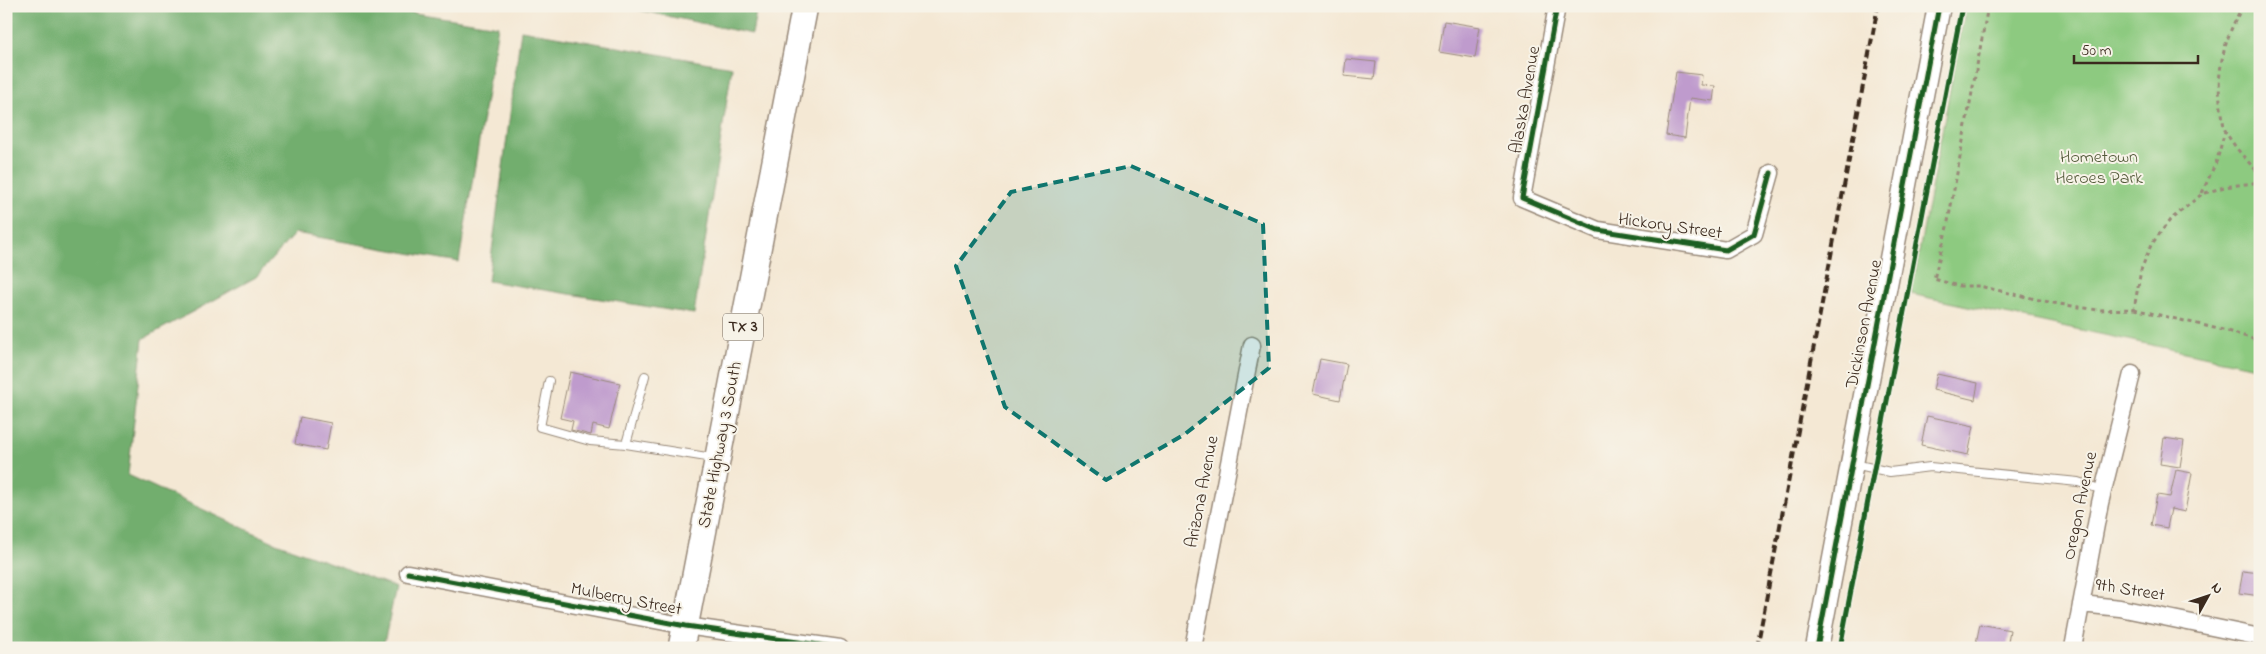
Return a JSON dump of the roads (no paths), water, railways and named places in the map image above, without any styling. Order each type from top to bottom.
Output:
[{"type":"main road","name":"State Highway 3 South","points":[[683,637],[805,6]]},
{"type":"street","name":"Alaska Avenue","points":[[1522,198],[1557,6]]},
{"type":"street","name":"Dickinson Avenue","points":[[1817,648],[1939,6]]},
{"type":"street","name":"Hickory Street","points":[[1522,198],[1598,230],[1726,250],[1754,234],[1771,173]]},
{"type":"street","name":"Arizona Avenue","points":[[1193,648],[1252,344]]},
{"type":"street","name":"Oregon Avenue","points":[[2073,648],[2104,490],[2132,374]]},
{"type":"street","name":"Mulberry Street","points":[[408,573],[683,637],[840,648]]},
{"type":"street","name":"9th Street","points":[[2081,604],[2120,608],[2260,636]]},
{"type":"lane","points":[[626,444],[645,376]]},
{"type":"lane","points":[[549,381],[540,427],[590,441],[626,444],[718,459]]},
{"type":"lane","points":[[1852,464],[1890,472],[1930,467],[2078,482],[2104,490]]},
{"type":"railway","points":[[1757,648],[1878,6]]},
{"type":"park label","name":"Hometown Heroes Park","points":[[2099,168]]}]
